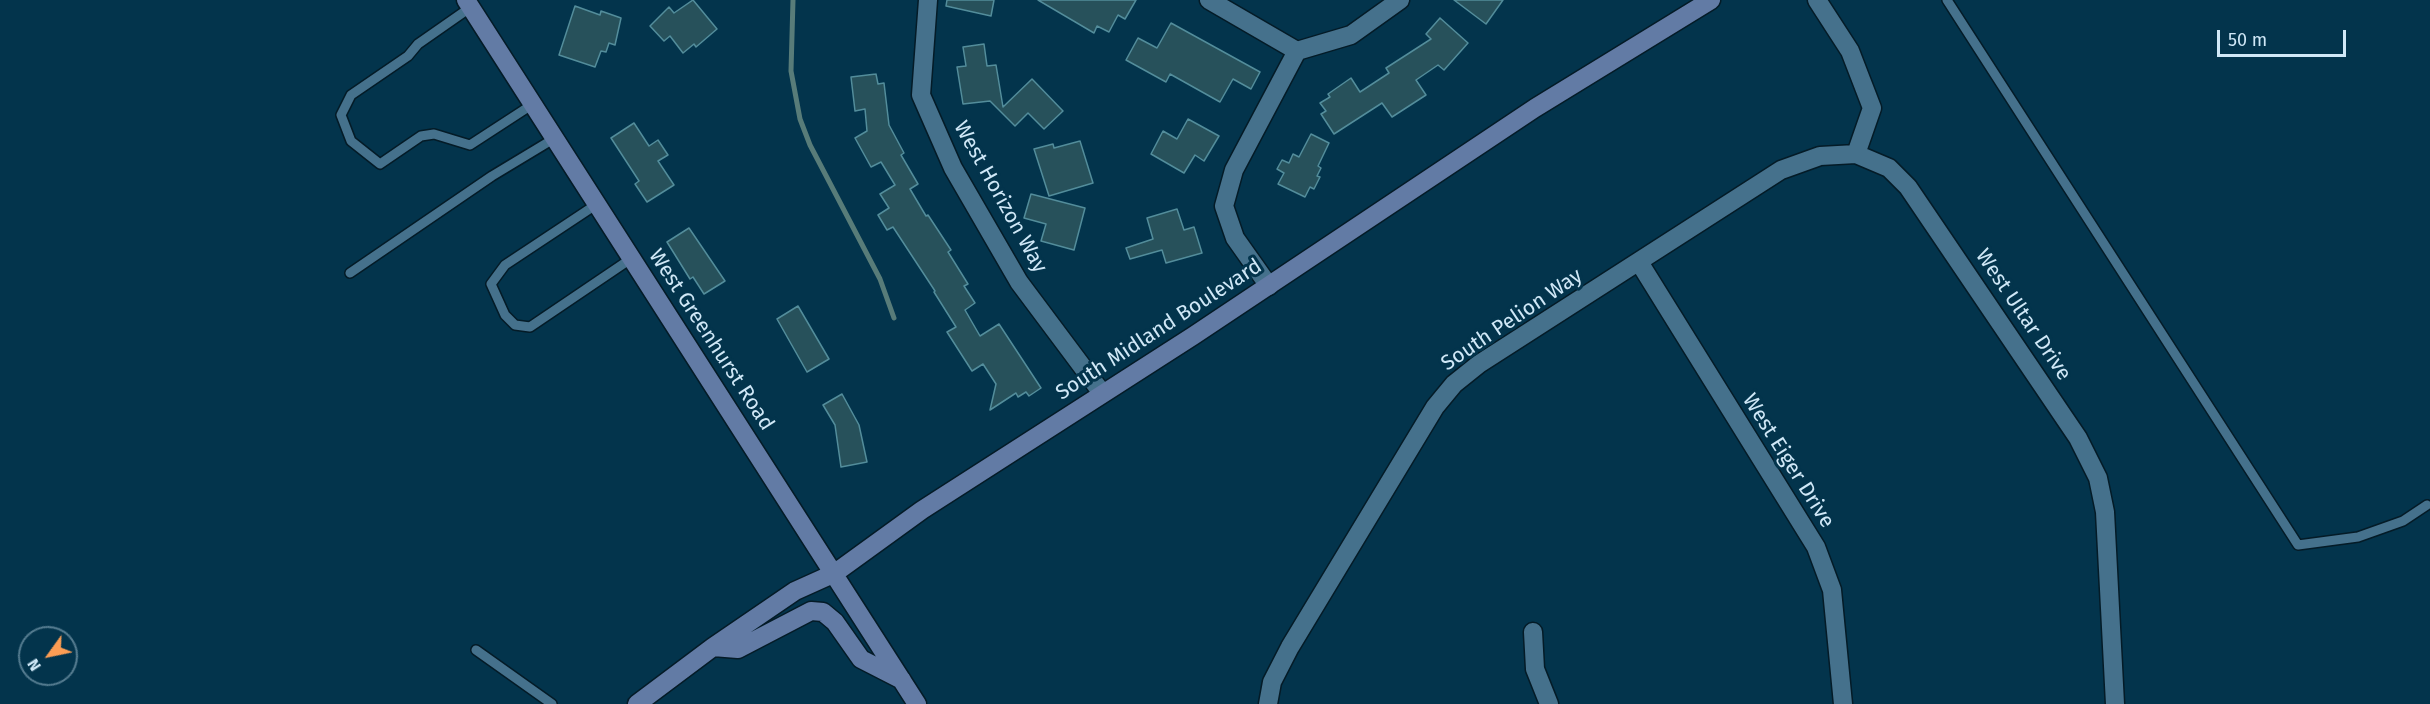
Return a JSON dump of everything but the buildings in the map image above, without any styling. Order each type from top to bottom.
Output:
[{"type":"main road","name":"South Midland Boulevard","points":[[637,704],[712,647],[795,591],[835,573],[922,510],[1269,285],[1535,108],[1711,0]]},
{"type":"main road","name":"West Greenhurst Road","points":[[468,4],[917,704]]},
{"type":"main road","points":[[712,647],[738,649],[811,611],[823,612],[835,622],[861,659],[903,681]]},
{"type":"street","name":"West Horizon Way","points":[[928,0],[921,95],[953,168],[1019,282],[1102,393]]},
{"type":"street","points":[[1209,0],[1297,51]]},
{"type":"street","points":[[1269,285],[1235,238],[1224,206],[1234,170],[1297,51],[1351,35],[1400,0]]},
{"type":"street","points":[[1817,0],[1850,51],[1872,108],[1856,154]]},
{"type":"street","name":"South Pelion Way","points":[[1268,704],[1272,682],[1290,646],[1435,407],[1454,384],[1479,364],[1781,170],[1820,156],[1856,154]]},
{"type":"street","name":"West Ultar Drive","points":[[1856,154],[1889,168],[1908,187],[2078,438],[2098,478],[2105,512],[2115,704]]},
{"type":"street","name":"West Eiger Drive","points":[[1638,261],[1816,547],[1832,590],[1842,704]]},
{"type":"street","points":[[1533,632],[1535,669],[1549,704]]},
{"type":"lane","points":[[1947,0],[2298,545],[2358,537],[2403,521],[2427,505]]},
{"type":"lane","points":[[468,4],[418,44],[408,56],[351,95],[341,115],[351,141],[380,164],[421,136],[434,134],[470,145],[533,104]]},
{"type":"lane","points":[[350,273],[492,176],[555,138]]},
{"type":"lane","points":[[597,204],[505,264],[491,284],[506,315],[515,325],[530,327],[632,258]]},
{"type":"lane","points":[[476,650],[552,704]]},
{"type":"waterway","points":[[793,0],[791,71],[800,119],[810,145],[880,279],[894,318]]}]
